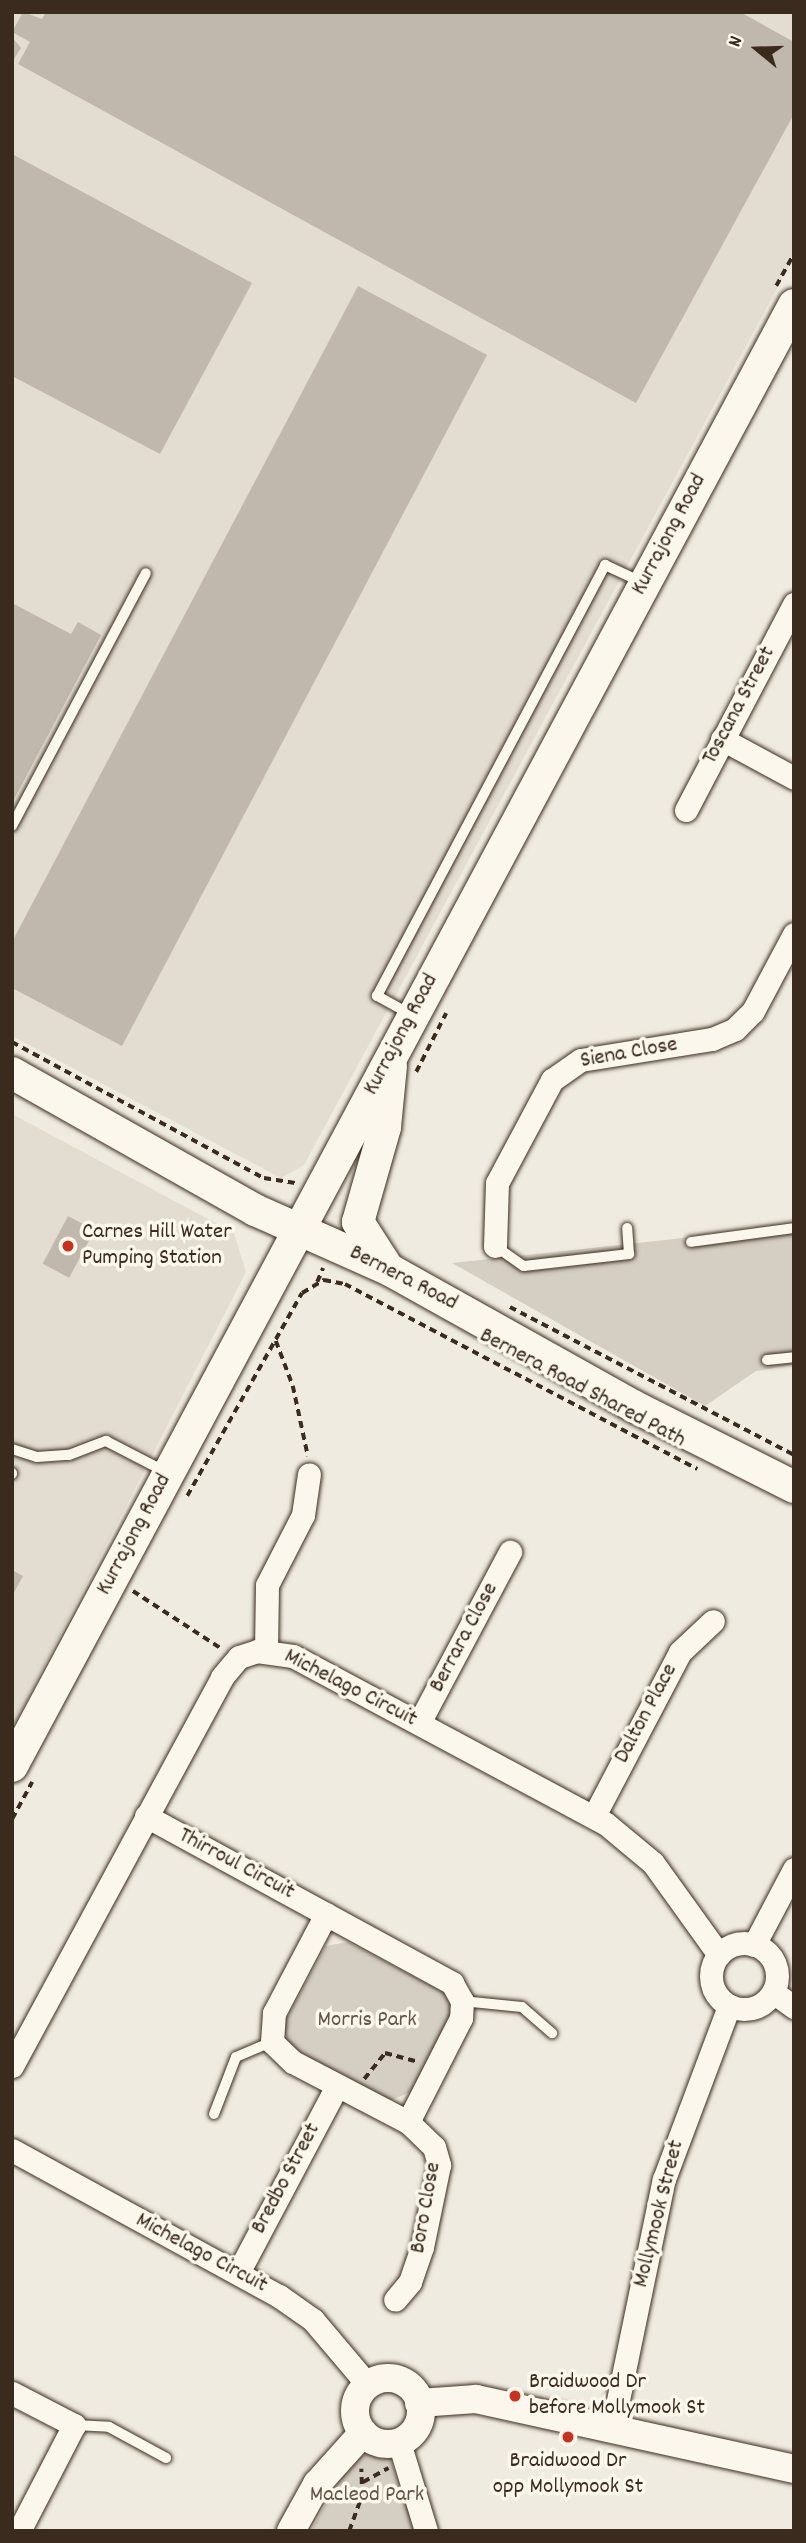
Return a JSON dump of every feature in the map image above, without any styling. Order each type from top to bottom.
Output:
[{"type":"main road","name":"Kurrajong Road","points":[[12,1766],[392,1051],[794,305]]},
{"type":"main road","points":[[390,1270],[358,1222],[385,1127],[392,1051]]},
{"type":"main road","name":"Bernera Road","points":[[12,1073],[298,1230],[390,1270],[635,1407],[794,1487]]},
{"type":"street","name":"Toscana Street","points":[[687,810],[794,604]]},
{"type":"street","points":[[722,739],[794,778]]},
{"type":"street","name":"Siena Close","points":[[495,1246],[497,1183],[552,1080],[581,1060],[712,1039],[735,1029],[753,1011],[794,934]]},
{"type":"street","points":[[266,1650],[267,1585],[303,1514],[309,1474]]},
{"type":"street","name":"Berrara Close","points":[[419,1723],[510,1552]]},
{"type":"street","name":"Dalton Place","points":[[594,1816],[680,1652],[713,1622]]},
{"type":"street","name":"Michelago Circuit","points":[[235,1661],[266,1650],[293,1656],[594,1816],[643,1853],[719,1955]]},
{"type":"street","points":[[12,2066],[146,1816],[235,1661]]},
{"type":"street","name":"Thirroul Circuit","points":[[146,1816],[443,1976],[462,2001]]},
{"type":"street","points":[[754,1945],[794,1869]]},
{"type":"street","points":[[326,1914],[274,2014],[272,2042],[284,2056],[408,2122],[458,2026],[462,2001]]},
{"type":"street","points":[[734,1945],[754,1945],[776,1968],[773,1992],[757,2007],[730,2006],[714,1989],[711,1977],[719,1955],[734,1945]]},
{"type":"street","points":[[773,1992],[794,2007]]},
{"type":"street","name":"Mollymook Street","points":[[612,2429],[664,2179],[730,2006]]},
{"type":"street","name":"Bredbo Street","points":[[237,2273],[346,2091]]},
{"type":"street","name":"Boro Close","points":[[395,2300],[416,2270],[439,2165],[429,2139],[408,2122]]},
{"type":"street","name":"Michelago Circuit","points":[[12,2150],[237,2273],[313,2320],[368,2385]]},
{"type":"street","points":[[401,2452],[363,2433],[355,2414],[368,2385],[394,2379],[410,2387],[419,2403],[414,2430],[401,2452],[426,2531]]},
{"type":"street","points":[[12,2393],[74,2425],[19,2531]]},
{"type":"street","points":[[419,2403],[464,2398],[794,2469]]},
{"type":"street","points":[[292,2531],[317,2484],[363,2433]]},
{"type":"lane","points":[[412,1015],[377,996],[605,565],[644,583]]},
{"type":"lane","points":[[12,826],[146,573]]},
{"type":"lane","points":[[495,1246],[524,1265],[629,1254],[627,1228]]},
{"type":"lane","points":[[691,1242],[794,1228]]},
{"type":"lane","points":[[767,1360],[794,1357]]},
{"type":"lane","points":[[12,1449],[37,1457],[69,1455],[106,1441],[169,1473]]},
{"type":"lane","points":[[462,2001],[522,2007],[552,2033]]},
{"type":"lane","points":[[214,2114],[236,2057],[272,2042]]},
{"type":"lane","points":[[74,2425],[109,2427],[166,2458]]},
{"type":"path","points":[[12,1042],[264,1178],[296,1182]]},
{"type":"path","name":"Bernera Road Shared Path","points":[[317,1282],[345,1284],[704,1472]]},
{"type":"path","points":[[500,1303],[794,1455]]},
{"type":"path","points":[[276,1341],[293,1386],[309,1474]]},
{"type":"path","points":[[133,1591],[190,1624],[235,1661]]},
{"type":"path","points":[[346,2091],[385,2053],[400,2053],[435,2071]]},
{"type":"path","points":[[349,2531],[363,2482],[401,2452]]},
{"type":"shaded area","points":[[12,12],[794,12],[794,257],[304,1165],[281,1178],[12,1036]]},
{"type":"shaded area","points":[[12,1114],[234,1233],[246,1272],[12,1729]]},
{"type":"green space","points":[[794,1226],[794,1365],[756,1371],[705,1406],[452,1263]]},
{"type":"green space","name":"Morris Park","points":[[348,1942],[447,1994],[454,2014],[413,2091],[389,2101],[292,2050],[282,2027],[326,1946]]},
{"type":"green space","name":"Macleod Park","points":[[367,2454],[389,2457],[417,2531],[311,2531],[346,2466]]},
{"type":"building","points":[[23,12],[42,19],[46,12],[740,12],[794,42],[794,114],[636,403],[18,64],[30,42],[12,32]]},
{"type":"building","points":[[12,37],[21,48],[12,62]]},
{"type":"building","points":[[12,154],[252,283],[160,454],[12,376]]},
{"type":"building","points":[[358,286],[487,355],[122,1046],[12,988],[12,942]]},
{"type":"building","points":[[12,603],[71,634],[78,622],[101,635],[12,803]]},
{"type":"building","name":"Carnes Hill Water Pumping Station","points":[[68,1216],[94,1230],[69,1278],[43,1264]]},
{"type":"building","points":[[12,1570],[23,1576],[12,1596]]},
{"type":"place","name":"Carnes Hill Water Pumping Station","points":[[68,1246]]},
{"type":"place","name":"Braidwood Dr before Mollymook St","points":[[515,2396]]},
{"type":"place","name":"Braidwood Dr opp Mollymook St","points":[[568,2437]]}]
